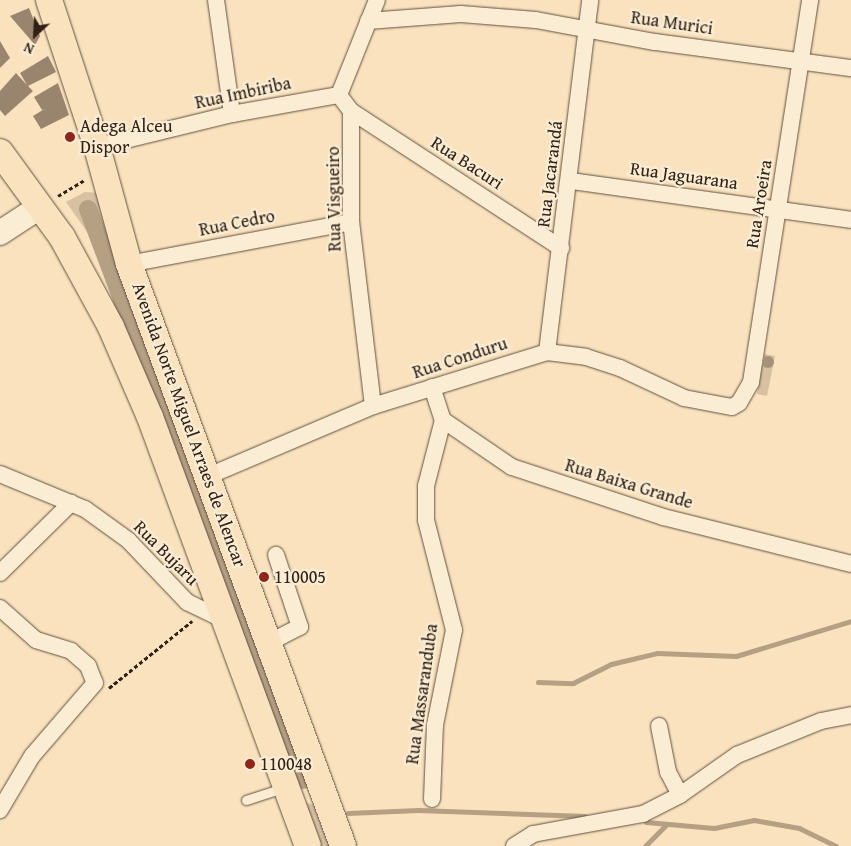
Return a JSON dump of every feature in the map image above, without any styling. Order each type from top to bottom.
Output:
[{"type":"main road","name":"Avenida Norte Miguel Arraes de Alencar","points":[[49,0],[101,158],[130,264],[206,477],[343,846]]},
{"type":"main road","name":"Avenida Norte Miguel Arraes de Alencar","points":[[0,152],[38,208],[62,237],[112,327],[153,425],[224,620],[289,787],[308,846]]},
{"type":"main road","points":[[0,233],[38,208]]},
{"type":"street","points":[[216,0],[232,114]]},
{"type":"street","points":[[350,111],[339,95],[377,0]]},
{"type":"street","name":"Rua Jacarandá","points":[[547,352],[571,181],[584,30],[590,0]]},
{"type":"street","name":"Rua Aroeira","points":[[732,407],[746,396],[752,382],[780,210],[810,0]]},
{"type":"street","name":"Rua Murici","points":[[368,20],[461,14],[536,20],[584,30],[851,68]]},
{"type":"street","name":"Rua Imbiriba","points":[[101,158],[232,114],[339,95]]},
{"type":"street","name":"Rua Visgueiro","points":[[350,111],[351,222],[373,406]]},
{"type":"street","name":"Rua Bacuri","points":[[350,111],[561,248]]},
{"type":"street","name":"Rua Jaguarana","points":[[571,181],[851,220]]},
{"type":"street","name":"Rua Cedro","points":[[130,264],[351,222]]},
{"type":"street","name":"Rua Conduru","points":[[206,477],[373,406],[547,352],[586,357],[684,398],[732,407]]},
{"type":"street","points":[[432,387],[443,420]]},
{"type":"street","name":"Rua Baixa Grande","points":[[443,420],[491,456],[534,475],[663,517],[851,564]]},
{"type":"street","name":"Rua Massaranduba","points":[[432,799],[435,725],[454,630],[426,520],[426,486],[443,420]]},
{"type":"street","name":"Rua Bujaru","points":[[0,474],[71,503],[128,540],[186,602],[224,620]]},
{"type":"street","points":[[0,573],[71,503]]},
{"type":"street","points":[[268,643],[300,627],[276,555]]},
{"type":"street","points":[[0,608],[36,640],[71,651],[88,666],[94,682],[32,756],[0,810]]},
{"type":"street","points":[[514,846],[533,834],[643,814],[680,795],[737,755],[803,727],[851,715]]},
{"type":"street","points":[[659,726],[668,772],[680,795]]},
{"type":"lane","points":[[246,800],[289,787]]},
{"type":"path","points":[[38,208],[101,158]]},
{"type":"path","points":[[94,682],[116,686],[189,625]]},
{"type":"shaded area","points":[[85,192],[100,193],[152,355],[90,236],[66,202]]},
{"type":"shaded area","points":[[764,354],[775,356],[767,396],[757,394]]},
{"type":"shaded area","points":[[304,802],[321,807],[335,846],[316,846]]},
{"type":"building","points":[[29,8],[40,36],[35,45],[10,16]]},
{"type":"building","points":[[0,41],[10,58],[0,68]]},
{"type":"building","points":[[48,56],[56,72],[28,86],[33,91],[5,116],[0,110],[0,91],[16,73],[27,85],[20,73]]},
{"type":"building","points":[[58,83],[69,115],[41,129],[33,116],[46,108],[42,110],[34,97]]},
{"type":"waterway","points":[[88,209],[303,780]]},
{"type":"waterway","points":[[538,682],[573,683],[611,664],[657,653],[736,656],[851,621]]},
{"type":"waterway","points":[[348,813],[418,810],[585,816]]},
{"type":"waterway","points":[[646,822],[714,828],[754,820],[799,828],[836,846]]},
{"type":"waterway","points":[[645,846],[667,824]]},
{"type":"place","name":"Adega Alceu Dispor","points":[[70,137]]},
{"type":"place","name":"110005","points":[[264,577]]},
{"type":"place","name":"110048","points":[[250,764]]}]
